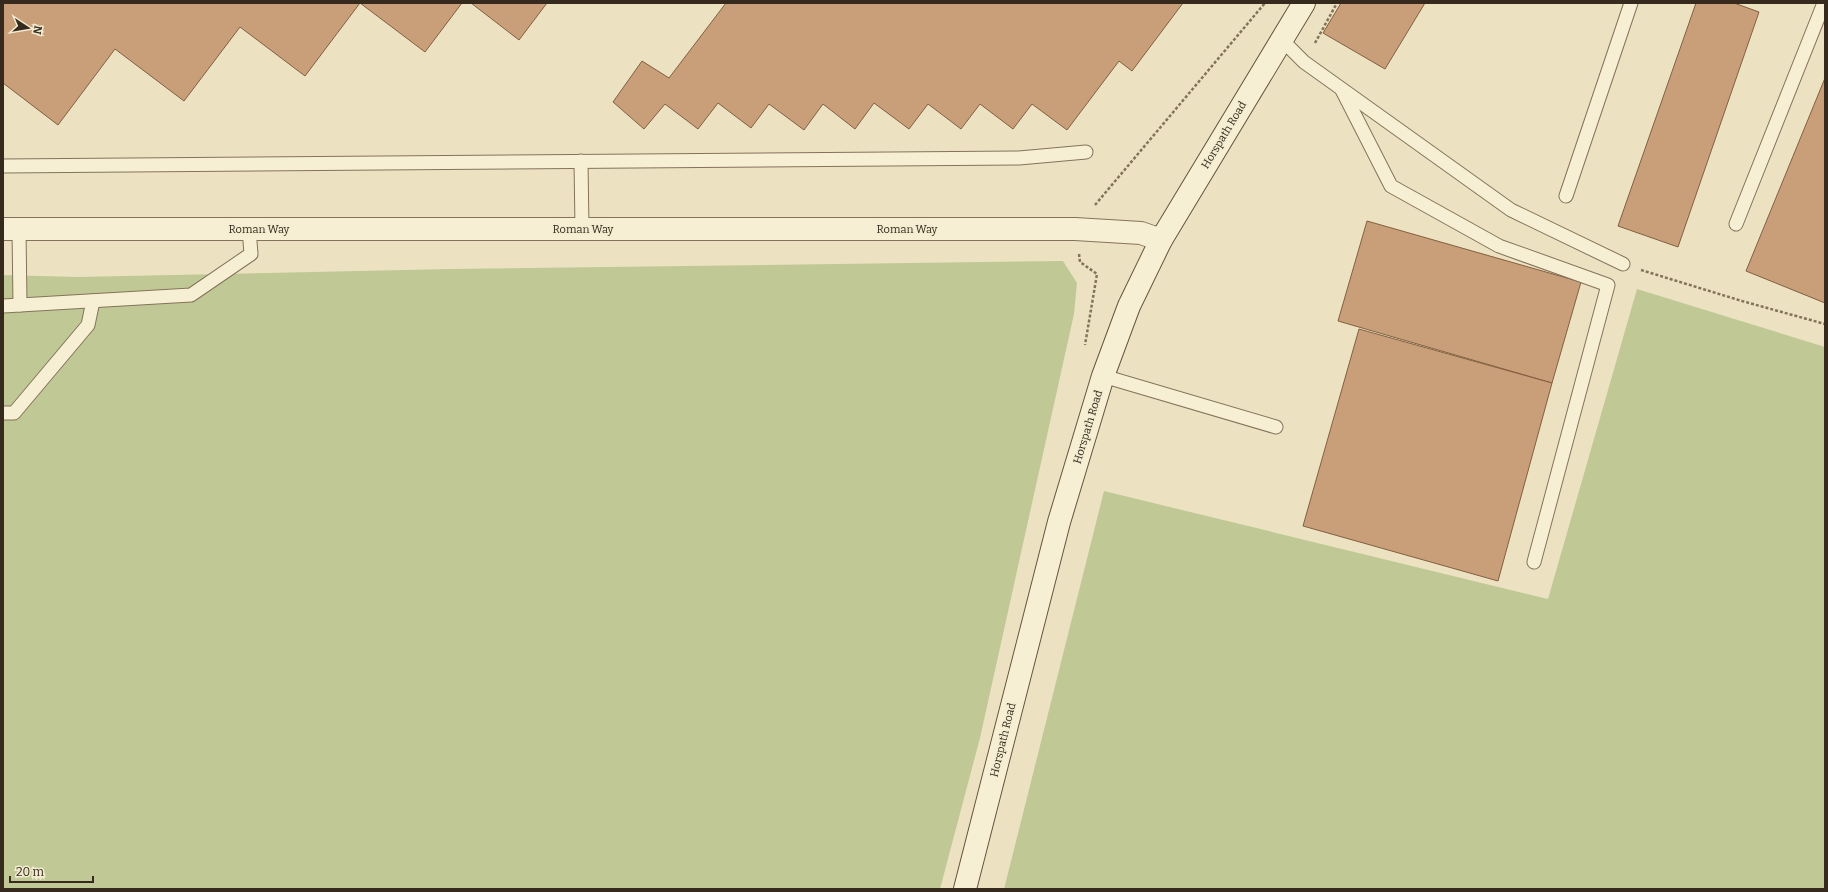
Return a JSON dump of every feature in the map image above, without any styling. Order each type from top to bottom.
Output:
[{"type":"street","name":"Horspath Road","points":[[965,889],[1059,522],[1103,376],[1129,306],[1161,240],[1304,3]]},
{"type":"street","name":"Roman Way","points":[[11,229],[1104,230],[1142,233],[1161,240]]},
{"type":"lane","points":[[1566,196],[1632,3]]},
{"type":"lane","points":[[1736,224],[1824,3]]},
{"type":"lane","points":[[1281,39],[1304,62],[1511,210],[1623,264]]},
{"type":"lane","points":[[1342,90],[1391,186],[1499,246],[1608,285],[1534,562]]},
{"type":"lane","points":[[3,166],[1019,158],[1086,152]]},
{"type":"lane","points":[[581,161],[582,229]]},
{"type":"lane","points":[[11,229],[20,306]]},
{"type":"lane","points":[[3,306],[191,295],[251,254],[249,229]]},
{"type":"lane","points":[[3,413],[14,413],[88,325],[93,301]]},
{"type":"lane","points":[[1103,376],[1276,427]]},
{"type":"path","points":[[1304,62],[1338,3]]},
{"type":"path","points":[[1659,277],[1825,324]]},
{"type":"green space","points":[[1063,261],[1077,283],[1074,314],[980,738],[940,889],[3,889],[3,275],[77,277],[450,269]]},
{"type":"green space","points":[[1637,289],[1825,347],[1825,889],[1004,889],[1104,491],[1548,599]]},
{"type":"building","points":[[3,3],[360,3],[305,76],[240,27],[184,101],[115,49],[58,125],[3,83]]},
{"type":"building","points":[[360,3],[462,3],[425,52]]},
{"type":"building","points":[[471,3],[547,3],[519,40]]},
{"type":"building","points":[[726,3],[1183,3],[1132,71],[1119,61],[1067,130],[1032,104],[1013,129],[980,104],[961,129],[928,104],[909,129],[874,103],[855,129],[823,104],[804,130],[769,104],[751,128],[718,103],[698,129],[665,104],[644,129],[613,102],[642,61],[669,78]]},
{"type":"building","points":[[1341,3],[1425,3],[1385,69],[1323,33]]},
{"type":"building","points":[[1696,3],[1734,3],[1759,12],[1678,247],[1618,226]]},
{"type":"building","points":[[1825,78],[1825,303],[1746,271]]},
{"type":"building","points":[[1367,221],[1581,282],[1552,383],[1338,321]]},
{"type":"building","points":[[1359,329],[1552,383],[1498,581],[1303,526]]}]
